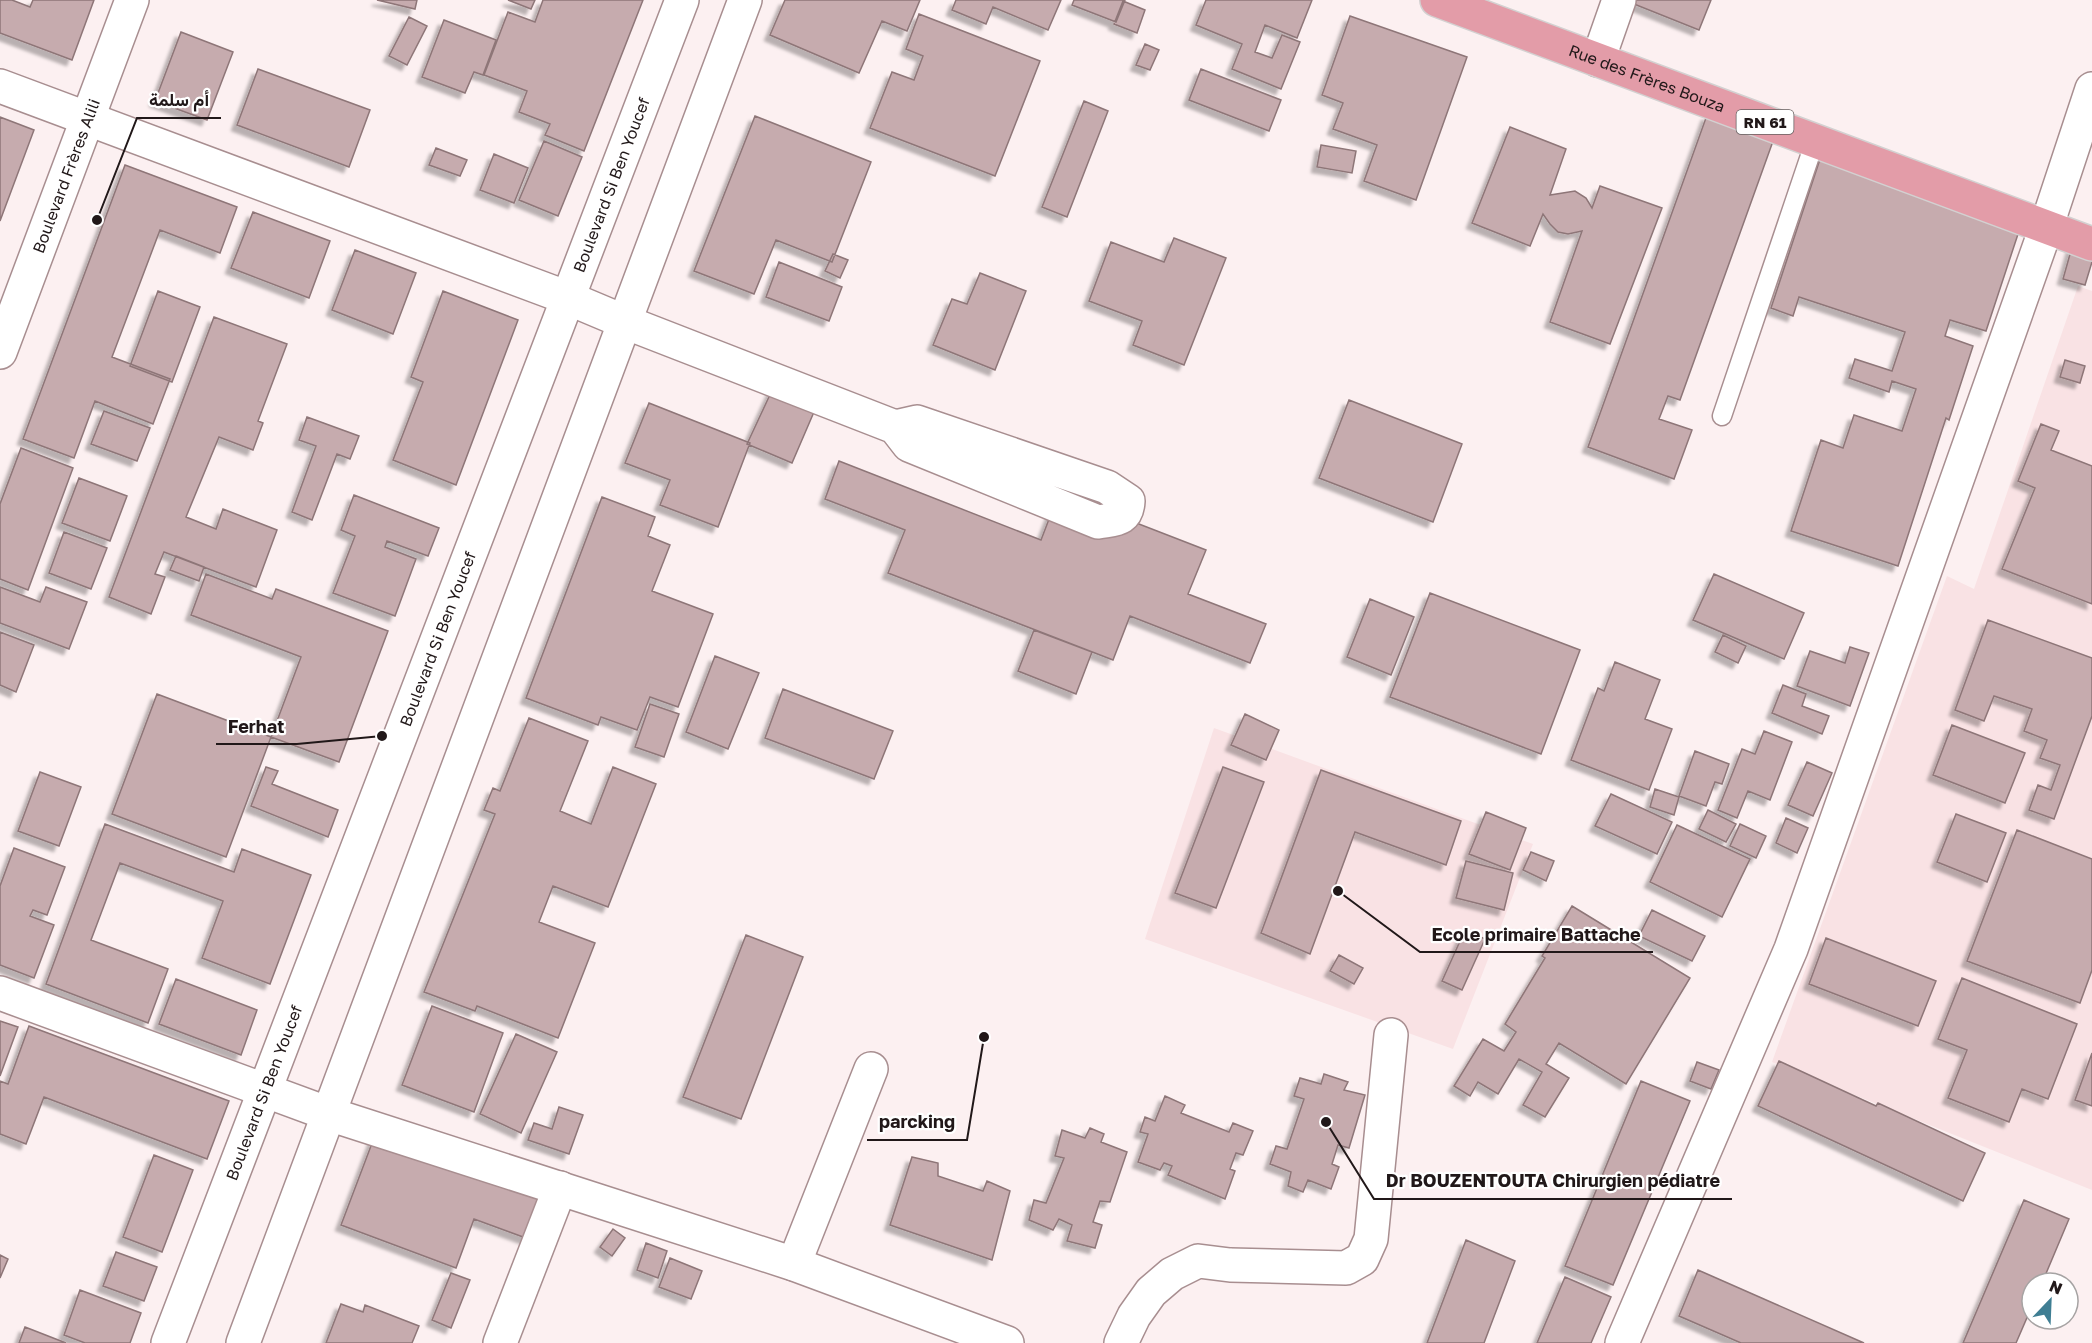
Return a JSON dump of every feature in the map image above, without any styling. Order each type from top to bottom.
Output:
[{"type":"main road","name":"Rue des Frères Bouza","points":[[1437,0],[2092,244]]},
{"type":"street","name":"Boulevard Frères Alili","points":[[0,352],[132,0]]},
{"type":"street","name":"Boulevard Si Ben Youcef","points":[[168,1343],[682,0]]},
{"type":"street","points":[[243,1343],[745,0]]},
{"type":"street","points":[[1598,60],[1619,0]]},
{"type":"street","points":[[0,86],[568,298],[895,427],[909,445],[1098,522],[1121,518],[1127,511],[1128,501],[1107,487],[917,422],[895,427]]},
{"type":"street","points":[[1622,1343],[1791,949],[2046,228],[2092,89]]},
{"type":"street","points":[[0,993],[329,1114],[794,1264],[1007,1343]]},
{"type":"street","points":[[1121,1343],[1134,1316],[1151,1292],[1172,1274],[1198,1261],[1230,1265],[1346,1268],[1362,1259],[1371,1239],[1391,1035]]},
{"type":"street","points":[[794,1264],[871,1069]]},
{"type":"street","points":[[500,1343],[560,1188]]},
{"type":"lane","points":[[1722,416],[1815,141]]},
{"type":"shaded area","points":[[2078,286],[2092,291],[2092,1190],[1772,1062],[1947,576],[1974,589]]},
{"type":"shaded area","points":[[1214,728],[1533,844],[1453,1049],[1145,939]]},
{"type":"building","points":[[0,0],[12,0],[30,7],[33,0],[94,0],[72,60],[0,33]]},
{"type":"building","points":[[377,0],[417,0],[415,9]]},
{"type":"building","points":[[508,0],[535,0],[531,9]]},
{"type":"building","points":[[543,0],[643,0],[584,151],[545,135],[550,124],[519,112],[527,91],[484,75],[508,12],[535,22]]},
{"type":"building","points":[[785,0],[920,0],[907,31],[882,21],[859,73],[770,35]]},
{"type":"building","points":[[956,0],[1061,0],[1048,30],[993,7],[986,24],[952,10]]},
{"type":"building","points":[[1074,0],[1125,0],[1116,22],[1072,5]]},
{"type":"building","points":[[1206,0],[1312,0],[1297,38],[1265,25],[1255,52],[1272,58],[1282,35],[1300,42],[1281,89],[1232,69],[1242,44],[1196,25]]},
{"type":"building","points":[[1624,0],[1711,0],[1699,30]]},
{"type":"building","points":[[1123,1],[1145,10],[1137,33],[1114,24]]},
{"type":"building","points":[[919,14],[1040,61],[995,176],[870,128],[892,72],[914,80],[923,56],[906,49]]},
{"type":"building","points":[[1350,16],[1467,57],[1416,200],[1364,181],[1377,145],[1333,129],[1343,103],[1322,95]]},
{"type":"building","points":[[409,17],[427,26],[407,65],[389,56]]},
{"type":"building","points":[[444,20],[496,40],[483,75],[474,72],[465,93],[422,77]]},
{"type":"building","points":[[181,32],[233,52],[207,120],[155,101]]},
{"type":"building","points":[[1145,44],[1159,50],[1150,70],[1136,65]]},
{"type":"building","points":[[258,69],[370,110],[349,167],[237,125]]},
{"type":"building","points":[[1201,69],[1281,100],[1269,131],[1189,100]]},
{"type":"building","points":[[1084,101],[1108,111],[1067,217],[1042,207]]},
{"type":"building","points":[[1707,115],[1777,130],[1680,400],[1668,396],[1659,419],[1692,430],[1674,479],[1588,447]]},
{"type":"building","points":[[755,116],[871,162],[832,262],[776,240],[754,294],[694,271]]},
{"type":"building","points":[[0,117],[34,130],[0,221]]},
{"type":"building","points":[[1510,127],[1566,149],[1550,195],[1575,191],[1586,198],[1592,208],[1600,186],[1662,208],[1610,344],[1550,322],[1582,231],[1568,234],[1558,232],[1543,214],[1530,246],[1472,223]]},
{"type":"building","points":[[544,141],[582,157],[558,216],[519,200]]},
{"type":"building","points":[[1321,145],[1356,151],[1352,173],[1317,167]]},
{"type":"building","points":[[436,148],[467,160],[460,176],[429,165]]},
{"type":"building","points":[[1822,153],[2023,219],[1986,331],[1950,320],[1945,336],[1973,346],[1949,420],[1946,418],[1898,566],[1791,531],[1821,440],[1843,448],[1854,415],[1902,431],[1916,389],[1892,381],[1889,392],[1849,378],[1855,359],[1892,371],[1905,332],[1799,297],[1793,316],[1771,308]]},
{"type":"building","points":[[494,154],[528,168],[514,203],[480,190]]},
{"type":"building","points":[[125,165],[237,207],[220,253],[160,230],[112,357],[170,379],[153,424],[95,401],[74,458],[23,439]]},
{"type":"building","points":[[253,212],[330,241],[309,298],[231,268]]},
{"type":"building","points":[[1174,238],[1226,258],[1184,365],[1133,345],[1142,321],[1089,301],[1111,242],[1164,262]]},
{"type":"building","points":[[2072,247],[2092,253],[2092,262],[2085,285],[2063,279]]},
{"type":"building","points":[[355,250],[416,273],[393,334],[332,310]]},
{"type":"building","points":[[833,254],[848,260],[840,278],[825,271]]},
{"type":"building","points":[[779,262],[842,287],[829,321],[766,297]]},
{"type":"building","points":[[980,273],[1026,291],[995,370],[933,345],[952,299],[967,304]]},
{"type":"building","points":[[158,291],[200,307],[172,382],[130,366]]},
{"type":"building","points":[[443,291],[518,320],[456,485],[393,460],[423,382],[411,377]]},
{"type":"building","points":[[214,317],[287,344],[258,421],[263,423],[253,450],[219,437],[186,517],[216,529],[223,509],[277,530],[256,587],[164,552],[155,574],[165,577],[151,614],[109,597]]},
{"type":"building","points":[[2065,360],[2085,366],[2080,383],[2060,377]]},
{"type":"building","points":[[774,386],[817,405],[792,463],[747,444]]},
{"type":"building","points":[[1349,400],[1462,444],[1433,522],[1319,478]]},
{"type":"building","points":[[649,403],[750,443],[718,527],[660,505],[670,480],[625,463]]},
{"type":"building","points":[[104,411],[150,428],[137,461],[91,444]]},
{"type":"building","points":[[307,417],[359,436],[350,459],[337,454],[312,520],[292,512],[316,446],[299,440]]},
{"type":"building","points":[[2041,424],[2059,431],[2051,450],[2092,466],[2092,604],[2002,569],[2035,488],[2018,481]]},
{"type":"building","points":[[21,448],[73,468],[28,590],[0,579],[0,504]]},
{"type":"building","points":[[839,461],[1041,540],[1059,493],[1206,550],[1188,594],[1266,624],[1250,663],[1130,616],[1113,660],[888,573],[905,530],[825,499]]},
{"type":"building","points":[[79,478],[127,496],[110,541],[62,523]]},
{"type":"building","points":[[354,495],[439,528],[428,556],[387,541],[385,547],[416,559],[395,616],[333,593],[355,536],[341,530]]},
{"type":"building","points":[[602,497],[655,517],[648,536],[670,545],[652,591],[713,614],[678,707],[650,697],[637,730],[601,717],[598,725],[526,698]]},
{"type":"building","points":[[64,532],[107,548],[91,589],[49,573]]},
{"type":"building","points":[[176,556],[204,567],[199,581],[170,570]]},
{"type":"building","points":[[206,574],[272,599],[276,589],[388,631],[339,762],[271,737],[301,657],[191,615]]},
{"type":"building","points":[[1714,574],[1804,613],[1784,659],[1693,620]]},
{"type":"building","points":[[0,587],[40,602],[46,587],[87,602],[69,649],[0,623]]},
{"type":"building","points":[[1430,593],[1580,650],[1541,754],[1390,697]]},
{"type":"building","points":[[1370,599],[1414,617],[1391,675],[1347,657]]},
{"type":"building","points":[[1988,620],[2092,658],[2092,716],[2054,819],[2029,810],[2038,785],[2051,790],[2060,765],[2040,758],[2047,740],[2024,731],[2032,709],[1994,696],[1984,721],[1955,710]]},
{"type":"building","points":[[1034,630],[1092,652],[1076,694],[1018,671]]},
{"type":"building","points":[[0,632],[34,645],[16,692],[0,685]]},
{"type":"building","points":[[1723,635],[1746,646],[1738,663],[1715,652]]},
{"type":"building","points":[[1850,647],[1869,653],[1850,706],[1797,686],[1810,651],[1845,663]]},
{"type":"building","points":[[715,656],[759,673],[728,749],[686,732]]},
{"type":"building","points":[[1615,662],[1660,680],[1645,719],[1672,729],[1649,790],[1571,760],[1598,688],[1604,691]]},
{"type":"building","points":[[1783,685],[1806,694],[1802,706],[1829,716],[1822,734],[1772,713]]},
{"type":"building","points":[[783,689],[893,731],[874,779],[765,738]]},
{"type":"building","points":[[157,694],[271,737],[226,857],[112,814]]},
{"type":"building","points":[[650,704],[679,714],[664,757],[635,747]]},
{"type":"building","points":[[1245,714],[1279,730],[1266,760],[1231,745]]},
{"type":"building","points":[[529,718],[588,741],[560,811],[591,824],[613,767],[656,784],[608,907],[553,886],[539,922],[595,943],[558,1038],[477,1006],[475,1011],[424,992],[495,814],[484,810],[493,788],[500,791]]},
{"type":"building","points":[[1952,725],[2025,753],[2005,803],[1933,775]]},
{"type":"building","points":[[1764,731],[1792,742],[1770,800],[1748,791],[1737,818],[1718,810],[1742,749],[1755,754]]},
{"type":"building","points":[[1695,751],[1729,764],[1722,784],[1715,782],[1706,806],[1679,796]]},
{"type":"building","points":[[1807,762],[1832,773],[1813,816],[1788,805]]},
{"type":"building","points":[[266,767],[278,771],[272,784],[338,810],[328,837],[251,806]]},
{"type":"building","points":[[1223,767],[1264,782],[1216,908],[1175,893]]},
{"type":"building","points":[[1321,770],[1461,821],[1446,865],[1355,832],[1310,954],[1261,933]]},
{"type":"building","points":[[40,772],[81,787],[59,846],[18,831]]},
{"type":"building","points":[[1655,789],[1679,797],[1674,815],[1650,807]]},
{"type":"building","points":[[1611,794],[1672,822],[1657,854],[1595,826]]},
{"type":"building","points":[[1708,810],[1736,824],[1726,842],[1699,829]]},
{"type":"building","points":[[1486,812],[1526,828],[1510,870],[1469,854]]},
{"type":"building","points":[[1956,814],[2006,833],[1987,882],[1937,862]]},
{"type":"building","points":[[1786,818],[1808,828],[1797,853],[1776,843]]},
{"type":"building","points":[[105,824],[234,872],[242,849],[311,875],[270,984],[202,958],[223,901],[120,863],[91,940],[168,969],[148,1023],[46,984]]},
{"type":"building","points":[[1740,824],[1766,836],[1756,858],[1730,846]]},
{"type":"building","points":[[1677,825],[1750,859],[1722,917],[1650,882]]},
{"type":"building","points":[[2017,830],[2092,859],[2092,970],[2080,1003],[1967,961]]},
{"type":"building","points":[[14,848],[65,867],[47,915],[33,910],[30,916],[54,925],[34,978],[0,965],[0,886]]},
{"type":"building","points":[[1531,852],[1554,861],[1546,881],[1523,870]]},
{"type":"building","points":[[1466,861],[1513,873],[1504,910],[1456,898]]},
{"type":"building","points":[[1572,906],[1690,978],[1626,1084],[1559,1043],[1546,1064],[1569,1078],[1545,1117],[1523,1105],[1542,1072],[1519,1059],[1498,1094],[1478,1082],[1470,1096],[1454,1086],[1483,1039],[1504,1051],[1516,1032],[1505,1024],[1545,958],[1542,956]]},
{"type":"building","points":[[1652,910],[1705,936],[1692,961],[1639,936]]},
{"type":"building","points":[[1465,930],[1485,939],[1462,990],[1442,981]]},
{"type":"building","points":[[746,935],[803,957],[741,1119],[683,1097]]},
{"type":"building","points":[[1826,938],[1936,981],[1918,1026],[1809,984]]},
{"type":"building","points":[[1339,955],[1363,968],[1354,984],[1330,971]]},
{"type":"building","points":[[1962,978],[2077,1024],[2048,1099],[2022,1089],[2009,1122],[1948,1098],[1967,1050],[1938,1039]]},
{"type":"building","points":[[176,979],[257,1010],[241,1055],[159,1024]]},
{"type":"building","points":[[432,1006],[503,1033],[474,1112],[402,1085]]},
{"type":"building","points":[[0,1021],[18,1027],[0,1076]]},
{"type":"building","points":[[29,1026],[229,1101],[207,1159],[44,1097],[26,1144],[0,1134],[0,1081],[8,1084]]},
{"type":"building","points":[[516,1034],[557,1052],[521,1133],[480,1114]]},
{"type":"building","points":[[2092,1053],[2092,1106],[2075,1100]]},
{"type":"building","points":[[1779,1061],[1876,1106],[1878,1103],[1985,1153],[1963,1201],[1758,1106]]},
{"type":"building","points":[[1697,1062],[1719,1070],[1711,1089],[1690,1081]]},
{"type":"building","points":[[1324,1074],[1348,1082],[1344,1090],[1365,1095],[1349,1148],[1338,1145],[1332,1164],[1339,1167],[1331,1189],[1308,1180],[1303,1192],[1288,1186],[1291,1172],[1270,1164],[1276,1146],[1287,1149],[1304,1099],[1294,1096],[1300,1078],[1321,1084]]},
{"type":"building","points":[[1641,1081],[1690,1101],[1613,1285],[1565,1266]]},
{"type":"building","points":[[1165,1096],[1185,1105],[1181,1113],[1229,1132],[1233,1123],[1253,1131],[1243,1155],[1236,1153],[1230,1169],[1235,1171],[1225,1199],[1168,1175],[1172,1166],[1164,1163],[1160,1170],[1138,1162],[1148,1134],[1140,1132],[1145,1117],[1155,1121]]},
{"type":"building","points":[[559,1107],[583,1115],[569,1154],[528,1140],[534,1123],[552,1129]]},
{"type":"building","points":[[1090,1128],[1104,1134],[1101,1142],[1127,1152],[1110,1202],[1100,1201],[1093,1222],[1102,1225],[1095,1248],[1067,1241],[1072,1225],[1059,1219],[1053,1230],[1029,1220],[1034,1200],[1046,1203],[1064,1158],[1055,1156],[1062,1130],[1085,1138]]},
{"type":"building","points":[[377,1130],[551,1196],[534,1241],[474,1219],[456,1268],[341,1225]]},
{"type":"building","points":[[154,1155],[193,1170],[162,1252],[123,1237]]},
{"type":"building","points":[[912,1157],[938,1163],[938,1176],[983,1191],[987,1181],[1010,1191],[992,1260],[890,1225]]},
{"type":"building","points":[[2024,1200],[2069,1219],[2047,1271],[2020,1271],[2021,1331],[2016,1343],[1963,1343]]},
{"type":"building","points":[[613,1229],[625,1238],[612,1256],[600,1247]]},
{"type":"building","points":[[1466,1240],[1515,1261],[1484,1343],[1427,1343]]},
{"type":"building","points":[[646,1243],[667,1251],[658,1278],[637,1270]]},
{"type":"building","points":[[116,1252],[157,1267],[144,1301],[103,1286]]},
{"type":"building","points":[[0,1255],[8,1259],[0,1278]]},
{"type":"building","points":[[670,1258],[702,1271],[691,1299],[659,1287]]},
{"type":"building","points":[[1698,1270],[1864,1343],[1741,1343],[1679,1316]]},
{"type":"building","points":[[451,1273],[470,1280],[451,1328],[432,1320]]},
{"type":"building","points":[[1565,1277],[1611,1297],[1591,1343],[1537,1343]]},
{"type":"building","points":[[80,1290],[141,1313],[130,1343],[85,1343],[64,1335]]},
{"type":"building","points":[[341,1304],[363,1312],[365,1305],[419,1326],[412,1343],[326,1343]]},
{"type":"building","points":[[25,1327],[66,1343],[19,1343]]},
{"type":"place","name":"أم سلمة","points":[[97,220]]},
{"type":"place","name":"Ferhat","points":[[382,736]]},
{"type":"place","name":"Ecole primaire Battache","points":[[1338,891]]},
{"type":"place","name":"parcking","points":[[984,1037]]},
{"type":"place","name":"Dr BOUZENTOUTA Chirurgien pédiatre","points":[[1326,1122]]}]
